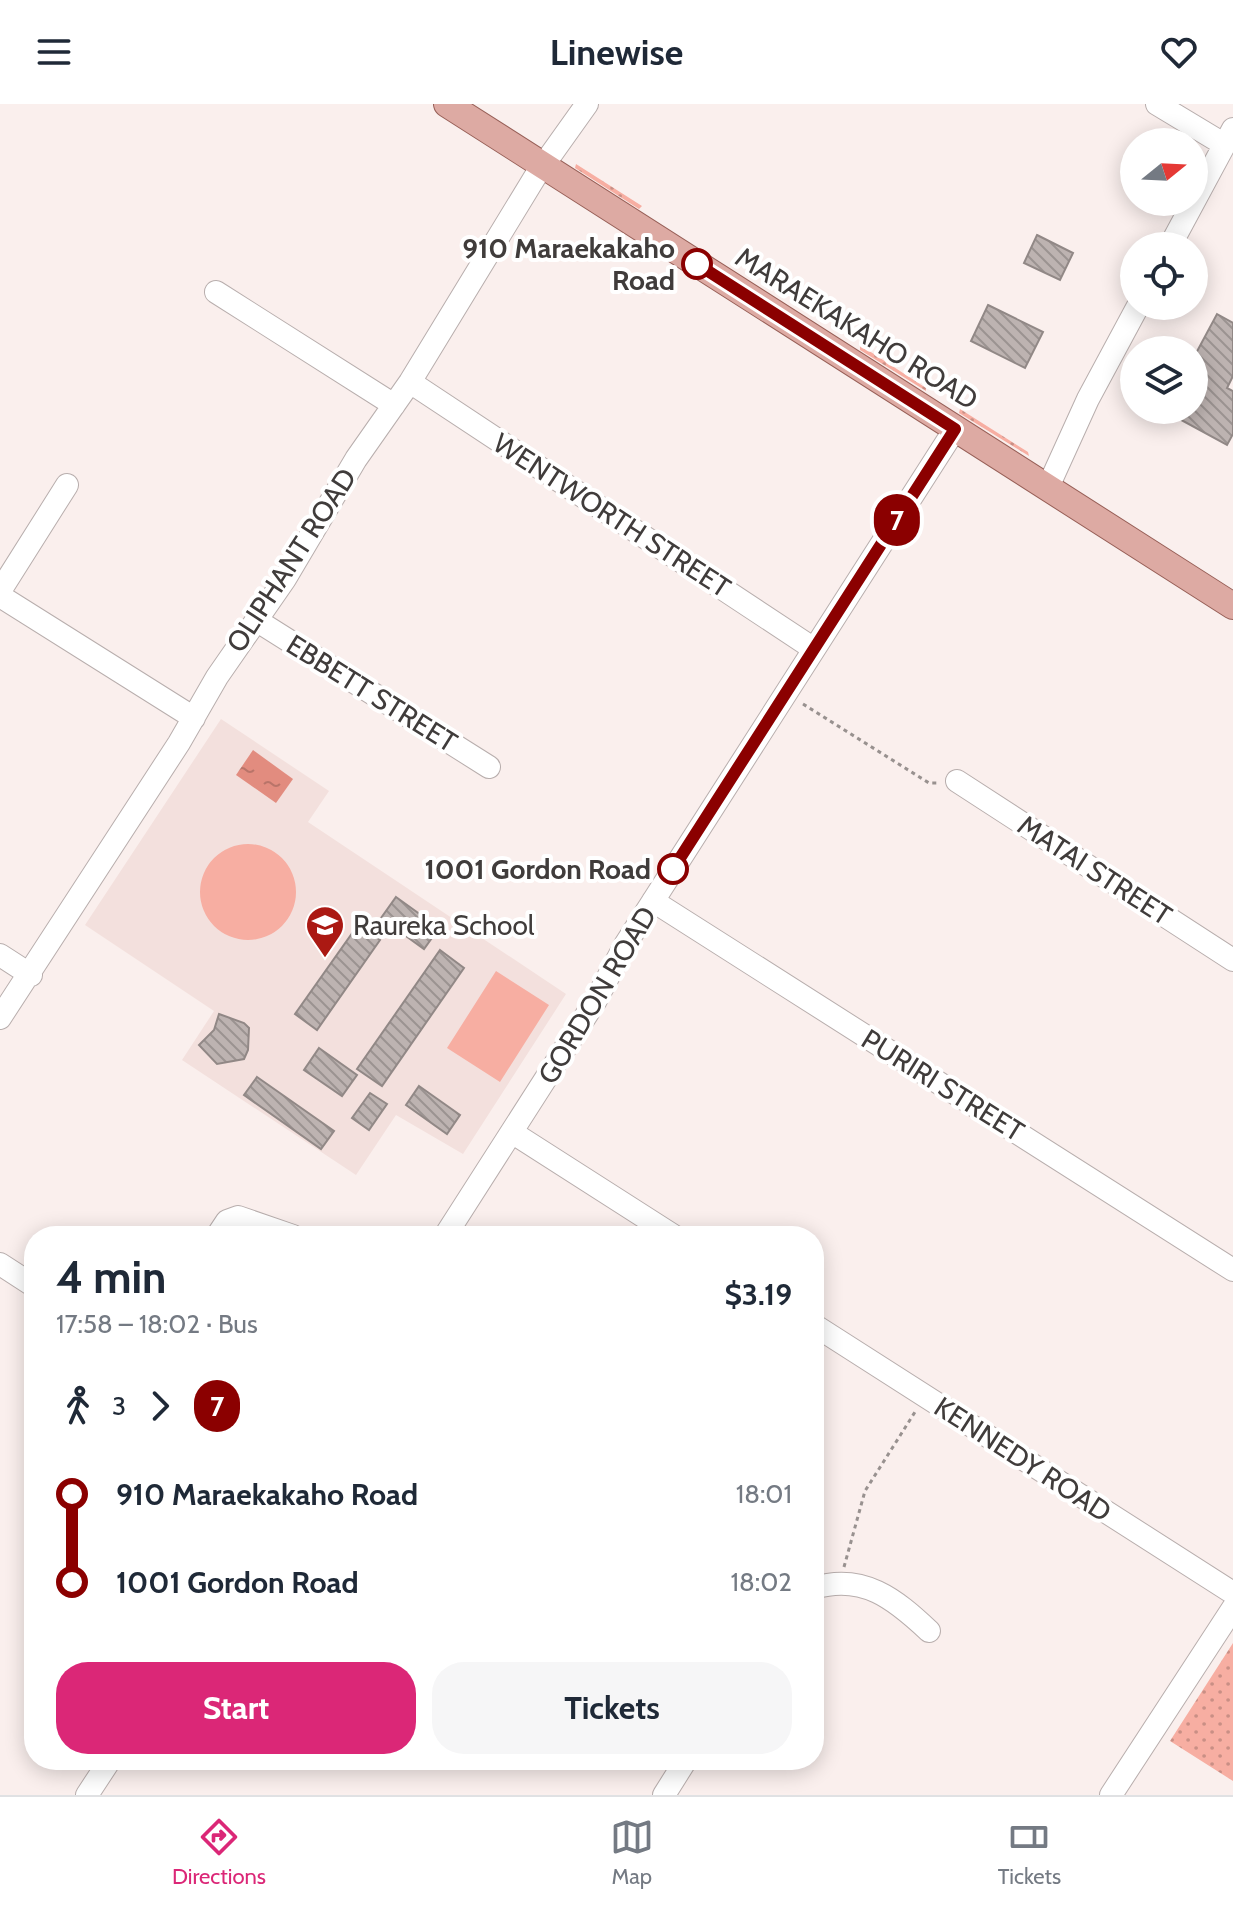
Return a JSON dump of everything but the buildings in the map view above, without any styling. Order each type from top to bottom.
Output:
[{"type":"main road","name":"MARAEKAKAHO ROAD","points":[[447,104],[1233,606]]},
{"type":"street","name":"OLIPHANT ROAD","points":[[0,1018],[31,975],[96,866],[285,579],[356,459],[410,382],[469,281],[587,104]]},
{"type":"street","points":[[1157,104],[1229,137],[1178,232]]},
{"type":"street","points":[[216,292],[394,405]]},
{"type":"street","points":[[1048,487],[1088,399],[1130,320]]},
{"type":"street","name":"WENTWORTH STREET","points":[[410,382],[814,649]]},
{"type":"street","name":"GORDON ROAD","points":[[452,1226],[513,1133],[653,901],[955,429]]},
{"type":"street","points":[[67,485],[0,594],[194,718]]},
{"type":"street","name":"EBBETT STREET","points":[[256,620],[489,767]]},
{"type":"street","name":"MATAI STREET","points":[[957,781],[1233,960]]},
{"type":"street","name":"PURIRI STREET","points":[[653,901],[1233,1270]]},
{"type":"street","points":[[0,955],[31,975]]},
{"type":"street","points":[[513,1133],[658,1226]]},
{"type":"street","points":[[224,1226],[227,1221],[238,1217],[264,1226]]},
{"type":"street","points":[[0,1264],[24,1280]]},
{"type":"street","name":"KENNEDY ROAD","points":[[824,1331],[1233,1593]]},
{"type":"street","points":[[824,1586],[842,1583],[884,1592],[929,1631]]},
{"type":"street","points":[[1111,1795],[1233,1608]]},
{"type":"street","points":[[87,1795],[103,1770]]},
{"type":"street","points":[[664,1795],[680,1770]]},
{"type":"path","points":[[786,693],[929,783],[957,781]]},
{"type":"path","points":[[842,1583],[865,1491],[925,1396]]},
{"type":"shaded area","points":[[576,164],[642,206],[639,209],[575,168]]},
{"type":"shaded area","points":[[860,345],[926,388],[926,391],[860,350]]},
{"type":"shaded area","points":[[960,409],[1028,452],[1029,456],[959,413]]},
{"type":"shaded area","name":"Raureka School","points":[[221,719],[329,791],[308,822],[566,994],[463,1154],[396,1115],[356,1175],[182,1060],[214,1011],[85,925]]},
{"type":"shaded area","points":[[248,844],[266,848],[282,858],[292,874],[296,892],[292,910],[282,926],[266,936],[248,940],[230,936],[214,926],[204,910],[200,892],[204,874],[214,858],[230,848]]},
{"type":"shaded area","points":[[496,971],[549,1005],[500,1082],[447,1048]]},
{"type":"shaded area","points":[[1233,1643],[1233,1781],[1170,1741]]},
{"type":"water","points":[[253,750],[293,779],[276,803],[236,775]]},
{"type":"bus line","name":"7","points":[[673,869],[955,429],[697,264]]},
{"type":"place","name":"910 Maraekakaho Road","points":[[697,264]]},
{"type":"place","name":"1001 Gordon Road","points":[[673,869]]},
{"type":"place","name":"Raureka School","points":[[325,959]]}]
